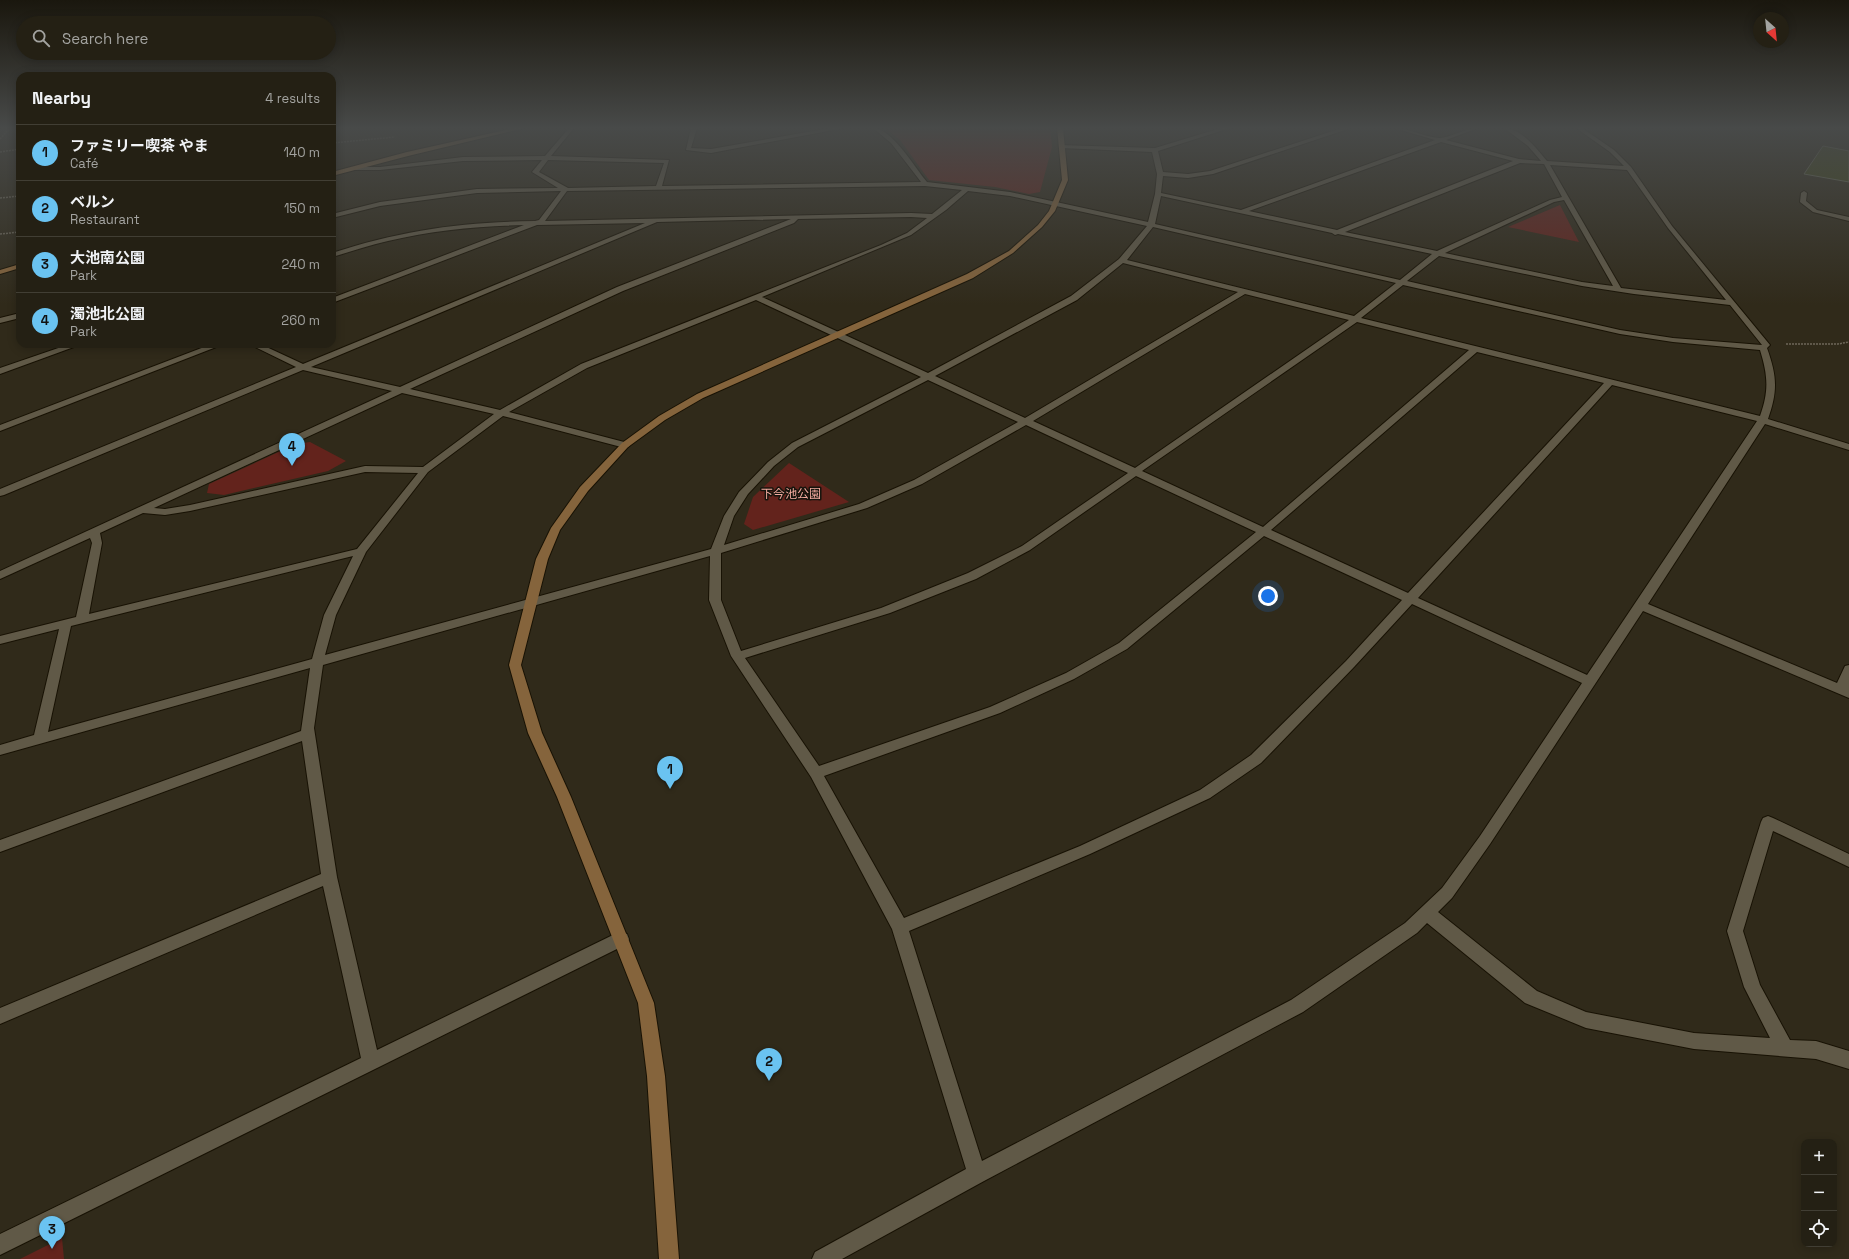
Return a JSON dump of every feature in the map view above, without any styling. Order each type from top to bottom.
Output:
[{"type":"street","points":[[560,187],[566,190]]},
{"type":"street","points":[[336,215],[380,204],[450,194],[477,192],[741,187]]},
{"type":"street","points":[[955,187],[1010,194],[1056,203],[1620,332],[1672,340],[1764,346]]},
{"type":"street","points":[[669,1259],[656,1076],[646,1003],[622,939],[564,797],[535,734],[515,665],[542,559],[555,530],[584,489],[625,445],[662,418],[700,396],[970,276],[1010,252],[1027,239],[1052,211],[1062,187]]},
{"type":"street","points":[[977,1174],[900,927],[816,773],[736,656],[715,600],[716,551],[729,516],[744,492],[771,464],[795,445],[927,375],[966,357],[1074,298],[1122,261],[1150,225],[1159,187]]},
{"type":"street","points":[[1241,212],[1311,187]]},
{"type":"street","points":[[1335,233],[1453,187]]},
{"type":"street","points":[[1558,187],[1618,289]]},
{"type":"street","points":[[822,1259],[977,1174],[1297,1006],[1411,928],[1447,893],[1485,840],[1763,420],[1771,397],[1771,373],[1764,346],[1670,227],[1642,187]]},
{"type":"street","points":[[371,1062],[329,877],[307,728],[316,662],[330,615],[361,551],[426,470],[502,413],[584,366],[909,234],[944,209],[968,188]]},
{"type":"street","points":[[336,299],[541,222],[566,190]]},
{"type":"street","points":[[1804,193],[1802,202],[1815,211],[1849,219]]},
{"type":"street","points":[[1158,194],[1335,233],[1582,284],[1730,303]]},
{"type":"street","points":[[736,656],[846,623],[916,599],[972,576],[1026,548],[1355,319],[1437,254],[1552,201],[1564,198]]},
{"type":"street","points":[[336,254],[387,238],[446,227],[541,222],[911,215],[933,216]]},
{"type":"street","points":[[0,575],[620,290],[792,222],[797,217]]},
{"type":"street","points":[[0,493],[305,368],[657,220]]},
{"type":"street","points":[[1122,261],[1763,420],[1849,447]]},
{"type":"street","points":[[0,272],[16,267]]},
{"type":"street","points":[[0,750],[716,551],[863,506],[918,482],[1026,421],[1245,291]]},
{"type":"street","points":[[756,297],[1590,682]]},
{"type":"street","points":[[0,321],[16,316]]},
{"type":"street","points":[[0,371],[66,348]]},
{"type":"street","points":[[0,428],[210,348]]},
{"type":"street","points":[[262,348],[305,368],[502,413],[625,445]]},
{"type":"street","points":[[816,773],[994,710],[1070,676],[1122,646],[1264,531],[1475,349]]},
{"type":"street","points":[[900,927],[1085,850],[1205,794],[1256,759],[1350,664],[1609,382]]},
{"type":"street","points":[[140,510],[165,512],[190,508],[366,469],[426,470]]},
{"type":"street","points":[[82,618],[97,543],[94,532]]},
{"type":"street","points":[[0,640],[66,624],[82,618],[361,551]]},
{"type":"street","points":[[1640,606],[1845,691],[1849,669]]},
{"type":"street","points":[[40,739],[66,624]]},
{"type":"street","points":[[0,846],[308,734]]},
{"type":"street","points":[[1785,1048],[1752,987],[1735,931],[1768,822],[1849,861]]},
{"type":"street","points":[[0,1016],[329,877]]},
{"type":"street","points":[[1426,912],[1531,997],[1586,1020],[1694,1042],[1816,1050],[1849,1060]]},
{"type":"street","points":[[0,1246],[622,939]]},
{"type":"path","points":[[0,198],[16,196]]},
{"type":"path","points":[[0,234],[16,232]]},
{"type":"path","points":[[1764,346],[1838,344],[1849,342]]},
{"type":"green space","points":[[993,187],[1041,187],[1040,192],[1029,194]]},
{"type":"green space","points":[[1560,205],[1579,242],[1508,227]]},
{"type":"green space","points":[[310,442],[346,461],[328,471],[224,495],[207,493],[209,484],[296,444]]},
{"type":"green space","name":"下今池公園","points":[[789,463],[849,502],[753,530],[744,524],[753,497]]},
{"type":"green space","points":[[62,1238],[64,1259],[20,1259]]},
{"type":"place","name":"濁池北公園","points":[[292,466]]},
{"type":"place","name":"ファミリー喫茶 やま","points":[[670,789]]},
{"type":"place","name":"ベルン","points":[[769,1081]]},
{"type":"place","name":"大池南公園","points":[[52,1249]]}]
